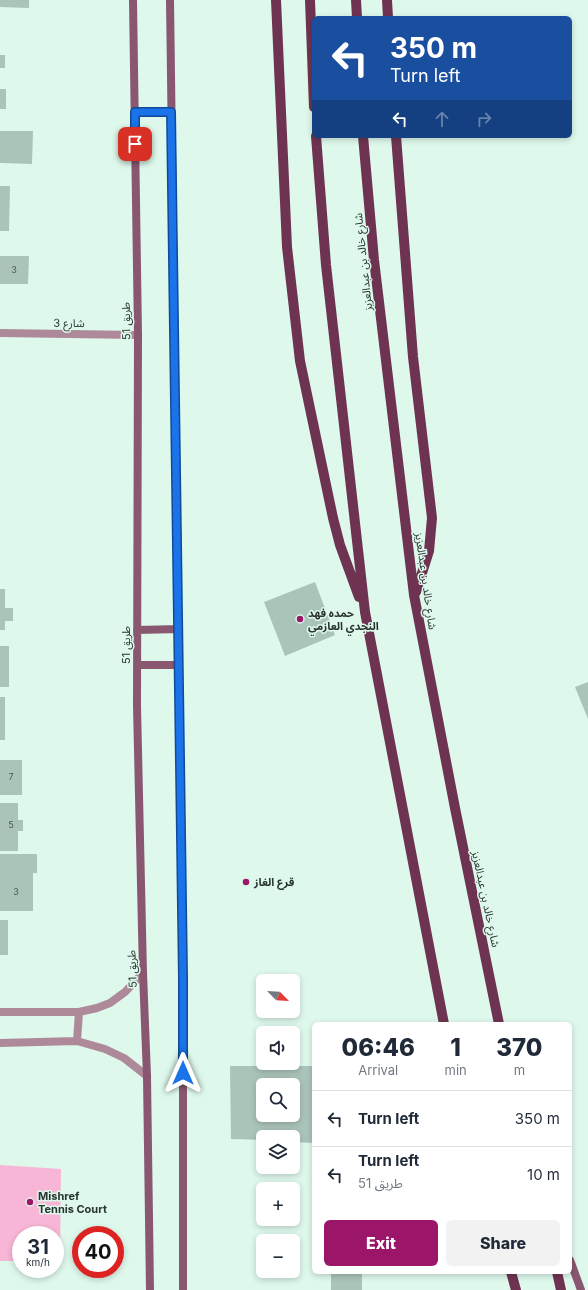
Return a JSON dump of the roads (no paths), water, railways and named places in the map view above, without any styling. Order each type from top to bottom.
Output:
[{"type":"main road","points":[[276,0],[287,247],[300,361],[340,545],[365,612]]},
{"type":"main road","points":[[310,0],[312,80]]},
{"type":"main road","points":[[356,0],[357,16]]},
{"type":"main road","points":[[387,0],[388,16]]},
{"type":"main road","points":[[316,138],[326,265],[365,612],[444,1022]]},
{"type":"main road","name":"شارع خالد بن عبدالعزيز","points":[[363,138],[374,260],[414,596],[499,1022]]},
{"type":"main road","points":[[396,138],[413,357],[432,518],[428,551],[414,596]]},
{"type":"main road","points":[[512,1274],[516,1290]]},
{"type":"main road","points":[[557,1274],[561,1290]]},
{"type":"street","name":"طريق 51","points":[[133,0],[138,335],[137,706],[143,973],[148,1076],[150,1290]]},
{"type":"street","points":[[170,0],[183,978],[183,1290]]},
{"type":"street","points":[[135,112],[171,112]]},
{"type":"street","name":"شارع 3","points":[[0,333],[138,335]]},
{"type":"street","points":[[138,630],[179,629]]},
{"type":"street","points":[[137,665],[179,665]]},
{"type":"street","points":[[0,1012],[79,1012],[97,1008],[110,1003],[125,992],[143,973]]},
{"type":"street","points":[[77,1041],[79,1012]]},
{"type":"street","points":[[0,1043],[77,1041],[112,1052],[124,1058],[148,1076]]},
{"type":"street","points":[[572,1265],[581,1290]]},
{"type":"place","name":"حمده فهد النجدي العازمي","points":[[300,619]]},
{"type":"place","name":"قرع الغاز","points":[[246,882]]},
{"type":"place","name":"Mishref Tennis Court","points":[[30,1202]]}]
